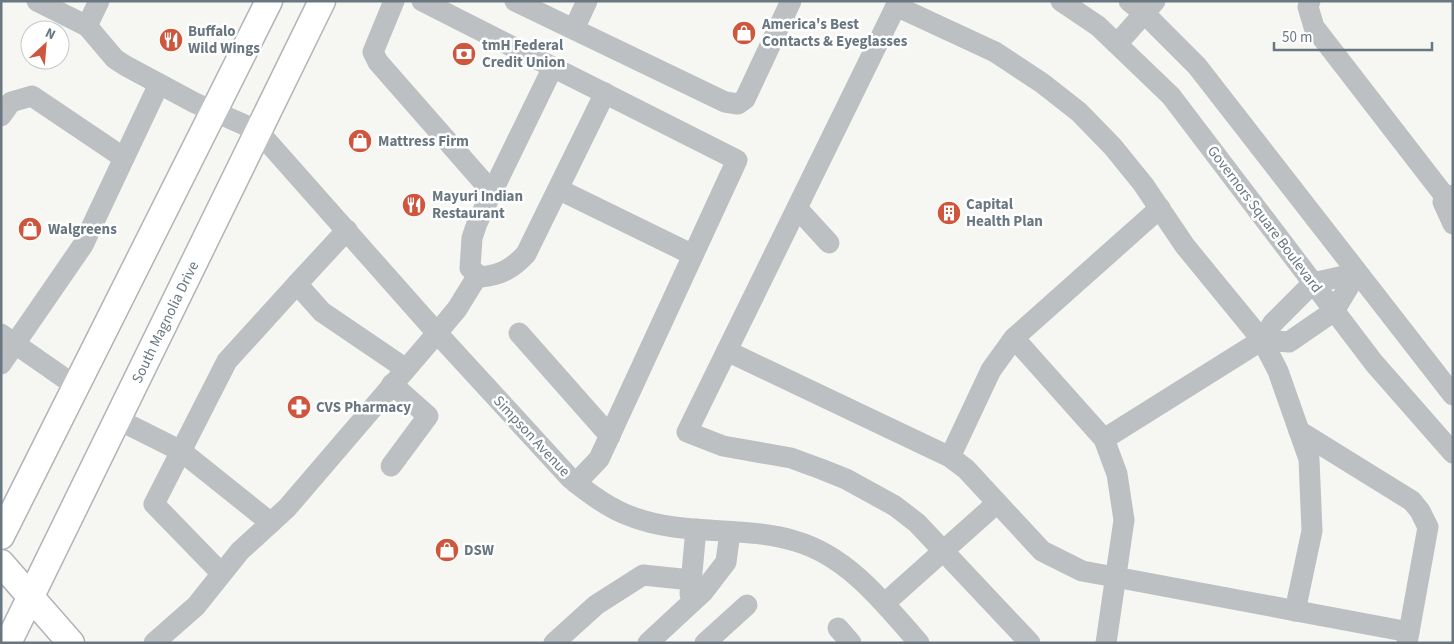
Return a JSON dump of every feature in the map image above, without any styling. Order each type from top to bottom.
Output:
[{"type":"main road","points":[[1,536],[269,1]]},
{"type":"main road","name":"South Magnolia Drive","points":[[8,643],[322,1]]},
{"type":"main road","points":[[1,563],[71,643]]},
{"type":"main road","points":[[1,635],[8,643]]},
{"type":"street","points":[[37,1],[87,26],[98,1]]},
{"type":"street","points":[[394,1],[373,52],[378,62],[492,192]]},
{"type":"street","points":[[422,1],[737,160],[599,460],[576,483]]},
{"type":"street","points":[[574,29],[587,1]]},
{"type":"street","points":[[529,4],[574,29],[725,102],[738,104],[745,100],[791,1]]},
{"type":"street","name":"Governors Square Boulevard","points":[[1061,1],[1098,26],[1170,96],[1374,363],[1453,453]]},
{"type":"street","points":[[1310,1],[1308,7],[1314,27],[1450,197],[1442,202],[1453,224]]},
{"type":"street","points":[[1117,44],[1143,5],[1197,66],[1453,395]]},
{"type":"street","points":[[1030,643],[910,517],[846,479],[791,458],[723,446],[687,432],[896,6],[995,52],[1042,83],[1078,112],[1113,147],[1160,208],[1184,246],[1262,340],[1278,371],[1309,459],[1312,531],[1295,610]]},
{"type":"street","name":"Simpson Avenue","points":[[87,26],[115,59],[158,84],[258,131],[437,333],[588,494],[630,516],[657,524],[768,535],[796,541],[821,552],[856,575],[920,643]]},
{"type":"street","points":[[554,67],[492,192],[472,238],[470,268],[480,277],[499,275],[516,265],[526,254],[605,93]]},
{"type":"street","points":[[1,364],[8,339],[83,245],[158,84]]},
{"type":"street","points":[[1,116],[11,102],[32,96],[124,158]]},
{"type":"street","points":[[558,189],[693,254]]},
{"type":"street","points":[[797,208],[830,243]]},
{"type":"street","points":[[950,458],[991,370],[1014,338],[1160,208]]},
{"type":"street","points":[[221,573],[154,504],[226,361],[347,230]]},
{"type":"street","points":[[1104,439],[1262,340],[1273,323],[1313,283],[1357,273]]},
{"type":"street","points":[[1262,340],[1289,342],[1334,311],[1357,273]]},
{"type":"street","points":[[154,643],[196,606],[221,573],[249,542],[287,508],[457,309],[478,275]]},
{"type":"street","points":[[297,284],[322,312],[399,376],[428,416],[391,466]]},
{"type":"street","points":[[519,333],[610,436]]},
{"type":"street","points":[[1014,338],[1104,439],[1117,474],[1124,520],[1106,643]]},
{"type":"street","points":[[8,339],[77,387]]},
{"type":"street","points":[[727,351],[950,458],[966,469],[1042,551],[1082,571],[1295,610],[1408,637],[1428,527],[1412,501],[1299,431]]},
{"type":"street","points":[[117,419],[181,451],[271,523]]},
{"type":"street","points":[[885,604],[997,503]]},
{"type":"street","points":[[688,606],[696,529]]},
{"type":"street","points":[[654,641],[703,592],[726,562],[730,532]]},
{"type":"street","points":[[554,643],[596,605],[643,575],[691,580]]},
{"type":"street","points":[[704,643],[747,605]]},
{"type":"place","name":"America's Best Contacts & Eyeglasses","points":[[744,33]]},
{"type":"place","name":"Buffalo Wild Wings","points":[[171,40]]},
{"type":"place","name":"tmH Federal Credit Union","points":[[464,54]]},
{"type":"place","name":"Mattress Firm","points":[[360,141]]},
{"type":"place","name":"Mayuri Indian Restaurant","points":[[414,205]]},
{"type":"place","name":"Capital Health Plan","points":[[949,213]]},
{"type":"place","name":"Walgreens","points":[[30,229]]},
{"type":"place","name":"CVS Pharmacy","points":[[299,407]]},
{"type":"place","name":"DSW","points":[[447,550]]}]
